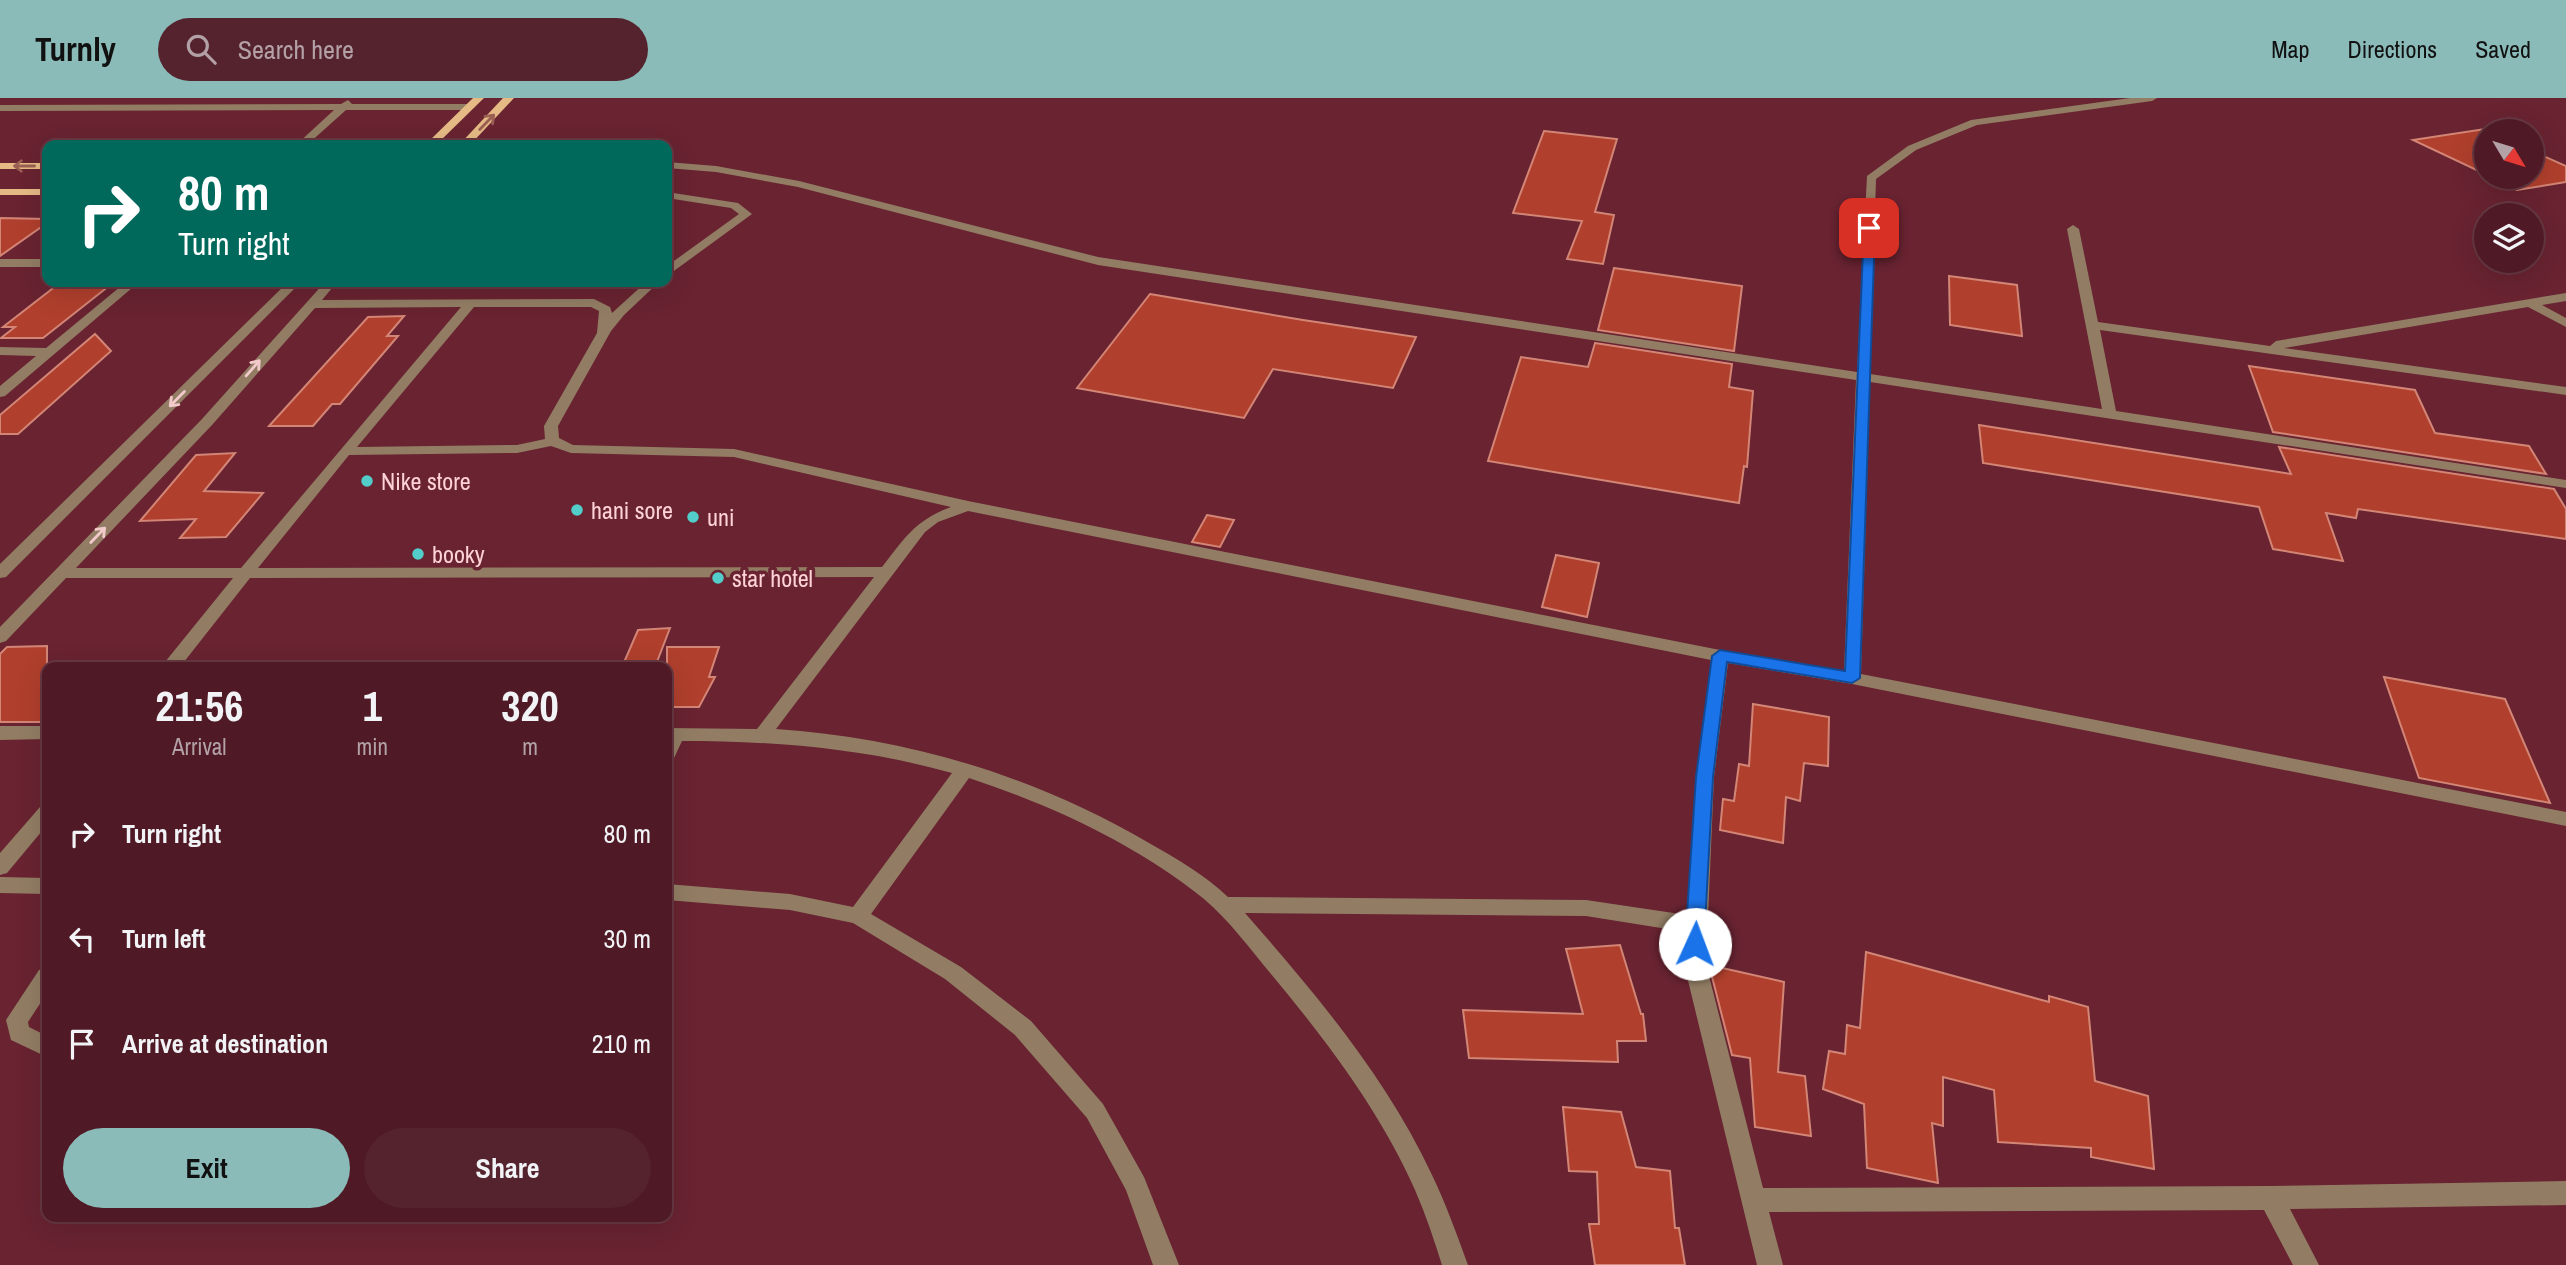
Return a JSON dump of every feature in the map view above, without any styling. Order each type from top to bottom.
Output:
[{"type":"main road","points":[[435,140],[478,98]]},
{"type":"main road","points":[[469,140],[509,98]]},
{"type":"main road","points":[[0,166],[42,166]]},
{"type":"main road","points":[[0,192],[42,192]]},
{"type":"street","points":[[35,108],[50,98]]},
{"type":"street","points":[[1852,678],[1871,178],[1912,148],[1975,122],[2152,98]]},
{"type":"street","points":[[307,140],[349,102]]},
{"type":"street","points":[[0,108],[349,102],[470,107]]},
{"type":"street","points":[[672,165],[716,169],[799,184],[1098,261],[2566,484]]},
{"type":"street","points":[[672,196],[734,205],[743,209],[746,214],[672,268]]},
{"type":"street","points":[[2073,229],[2110,415]]},
{"type":"street","points":[[0,263],[42,263]]},
{"type":"street","points":[[0,393],[127,287]]},
{"type":"street","points":[[0,573],[290,287]]},
{"type":"street","points":[[0,637],[206,422],[326,287]]},
{"type":"street","points":[[553,441],[551,426],[602,331],[646,287]]},
{"type":"street","points":[[2259,348],[2566,297]]},
{"type":"street","points":[[174,662],[280,529],[471,303]]},
{"type":"street","points":[[309,304],[594,303],[606,310],[602,331]]},
{"type":"street","points":[[2530,303],[2566,323]]},
{"type":"street","points":[[2092,325],[2566,391]]},
{"type":"street","points":[[0,351],[46,352]]},
{"type":"street","points":[[345,451],[517,449],[553,441],[572,449],[734,453],[968,506],[1720,656],[1852,678],[2566,819]]},
{"type":"street","points":[[762,735],[920,529],[933,519],[968,506]]},
{"type":"street","points":[[0,556],[18,555]]},
{"type":"street","points":[[62,573],[887,572]]},
{"type":"street","points":[[1720,656],[1705,777],[1695,964],[1770,1265]]},
{"type":"street","points":[[0,733],[42,733]]},
{"type":"street","points":[[672,734],[762,735],[841,742],[965,769],[1008,783],[1122,835],[1225,905],[1307,1001],[1372,1093],[1422,1181],[1455,1265]]},
{"type":"street","points":[[858,916],[965,769]]},
{"type":"street","points":[[0,867],[42,818]]},
{"type":"street","points":[[0,885],[42,886]]},
{"type":"street","points":[[672,892],[790,902],[858,916],[953,973],[1023,1027],[1095,1111],[1136,1185],[1166,1265]]},
{"type":"street","points":[[1225,905],[1586,908],[1695,925]]},
{"type":"street","points":[[42,983],[17,1020],[19,1033],[42,1044]]},
{"type":"street","points":[[1755,1200],[2271,1198],[2566,1193]]},
{"type":"street","points":[[2271,1198],[2306,1265]]},
{"type":"building","points":[[1544,131],[1617,139],[1595,212],[1614,215],[1603,264],[1567,259],[1582,221],[1513,213]]},
{"type":"building","points":[[2474,131],[2474,169],[2413,140]]},
{"type":"building","points":[[2544,156],[2566,166],[2566,182],[2544,186]]},
{"type":"building","points":[[0,218],[42,219],[42,227],[0,256]]},
{"type":"building","points":[[1614,268],[1742,286],[1734,351],[1598,330]]},
{"type":"building","points":[[1949,276],[2017,285],[2022,336],[1950,325]]},
{"type":"building","points":[[55,287],[108,287],[43,338],[1,338],[15,327],[3,327]]},
{"type":"building","points":[[1150,294],[1416,337],[1393,388],[1273,369],[1244,418],[1077,388]]},
{"type":"building","points":[[404,316],[387,336],[398,336],[340,404],[332,404],[313,426],[269,426],[368,317]]},
{"type":"building","points":[[95,334],[111,351],[18,434],[0,434],[0,415]]},
{"type":"building","points":[[1595,343],[1732,364],[1729,387],[1753,391],[1747,467],[1744,466],[1739,503],[1488,461],[1521,357],[1588,367]]},
{"type":"building","points":[[2249,366],[2415,390],[2435,433],[2529,446],[2546,474],[2273,432]]},
{"type":"building","points":[[1979,425],[2291,474],[2279,447],[2554,489],[2566,509],[2566,539],[2358,509],[2356,518],[2326,513],[2343,561],[2273,549],[2259,507],[1983,463]]},
{"type":"building","points":[[235,453],[204,491],[263,493],[226,537],[180,538],[196,519],[140,521],[196,455]]},
{"type":"building","points":[[1207,515],[1234,520],[1220,547],[1192,542]]},
{"type":"building","points":[[1556,555],[1599,563],[1587,617],[1542,607]]},
{"type":"building","points":[[670,628],[657,662],[624,662],[638,630]]},
{"type":"building","points":[[47,646],[47,662],[42,662],[42,722],[0,722],[0,654],[7,647]]},
{"type":"building","points":[[667,647],[719,647],[709,677],[715,677],[699,707],[672,707],[672,662],[667,662]]},
{"type":"building","points":[[2384,677],[2505,699],[2550,803],[2419,778]]},
{"type":"building","points":[[1753,704],[1829,717],[1828,766],[1804,763],[1800,801],[1786,797],[1783,843],[1720,830],[1723,799],[1734,801],[1739,764],[1749,766]]},
{"type":"building","points":[[1620,945],[1643,1014],[1646,1041],[1617,1041],[1618,1062],[1469,1058],[1463,1010],[1583,1014],[1566,949]]},
{"type":"building","points":[[1866,952],[2049,1002],[2049,996],[2088,1007],[2095,1081],[2148,1096],[2154,1169],[2091,1157],[2091,1148],[1998,1142],[1994,1090],[1943,1077],[1943,1126],[1932,1123],[1938,1183],[1867,1168],[1864,1104],[1823,1089],[1829,1051],[1845,1054],[1847,1025],[1860,1028]]},
{"type":"building","points":[[1709,965],[1784,982],[1778,1072],[1805,1076],[1811,1136],[1755,1127],[1750,1058],[1732,1055]]},
{"type":"building","points":[[1563,1107],[1621,1112],[1636,1167],[1670,1171],[1675,1228],[1679,1228],[1685,1265],[1595,1265],[1589,1224],[1599,1224],[1597,1172],[1569,1171]]},
{"type":"place","name":"Nike store","points":[[367,481]]},
{"type":"place","name":"hani sore","points":[[577,510]]},
{"type":"place","name":"uni","points":[[693,517]]},
{"type":"place","name":"booky","points":[[418,554]]},
{"type":"place","name":"star hotel","points":[[718,578]]},
{"type":"route","points":[[1695,944],[1705,777],[1720,656],[1852,678],[1869,228]]}]
